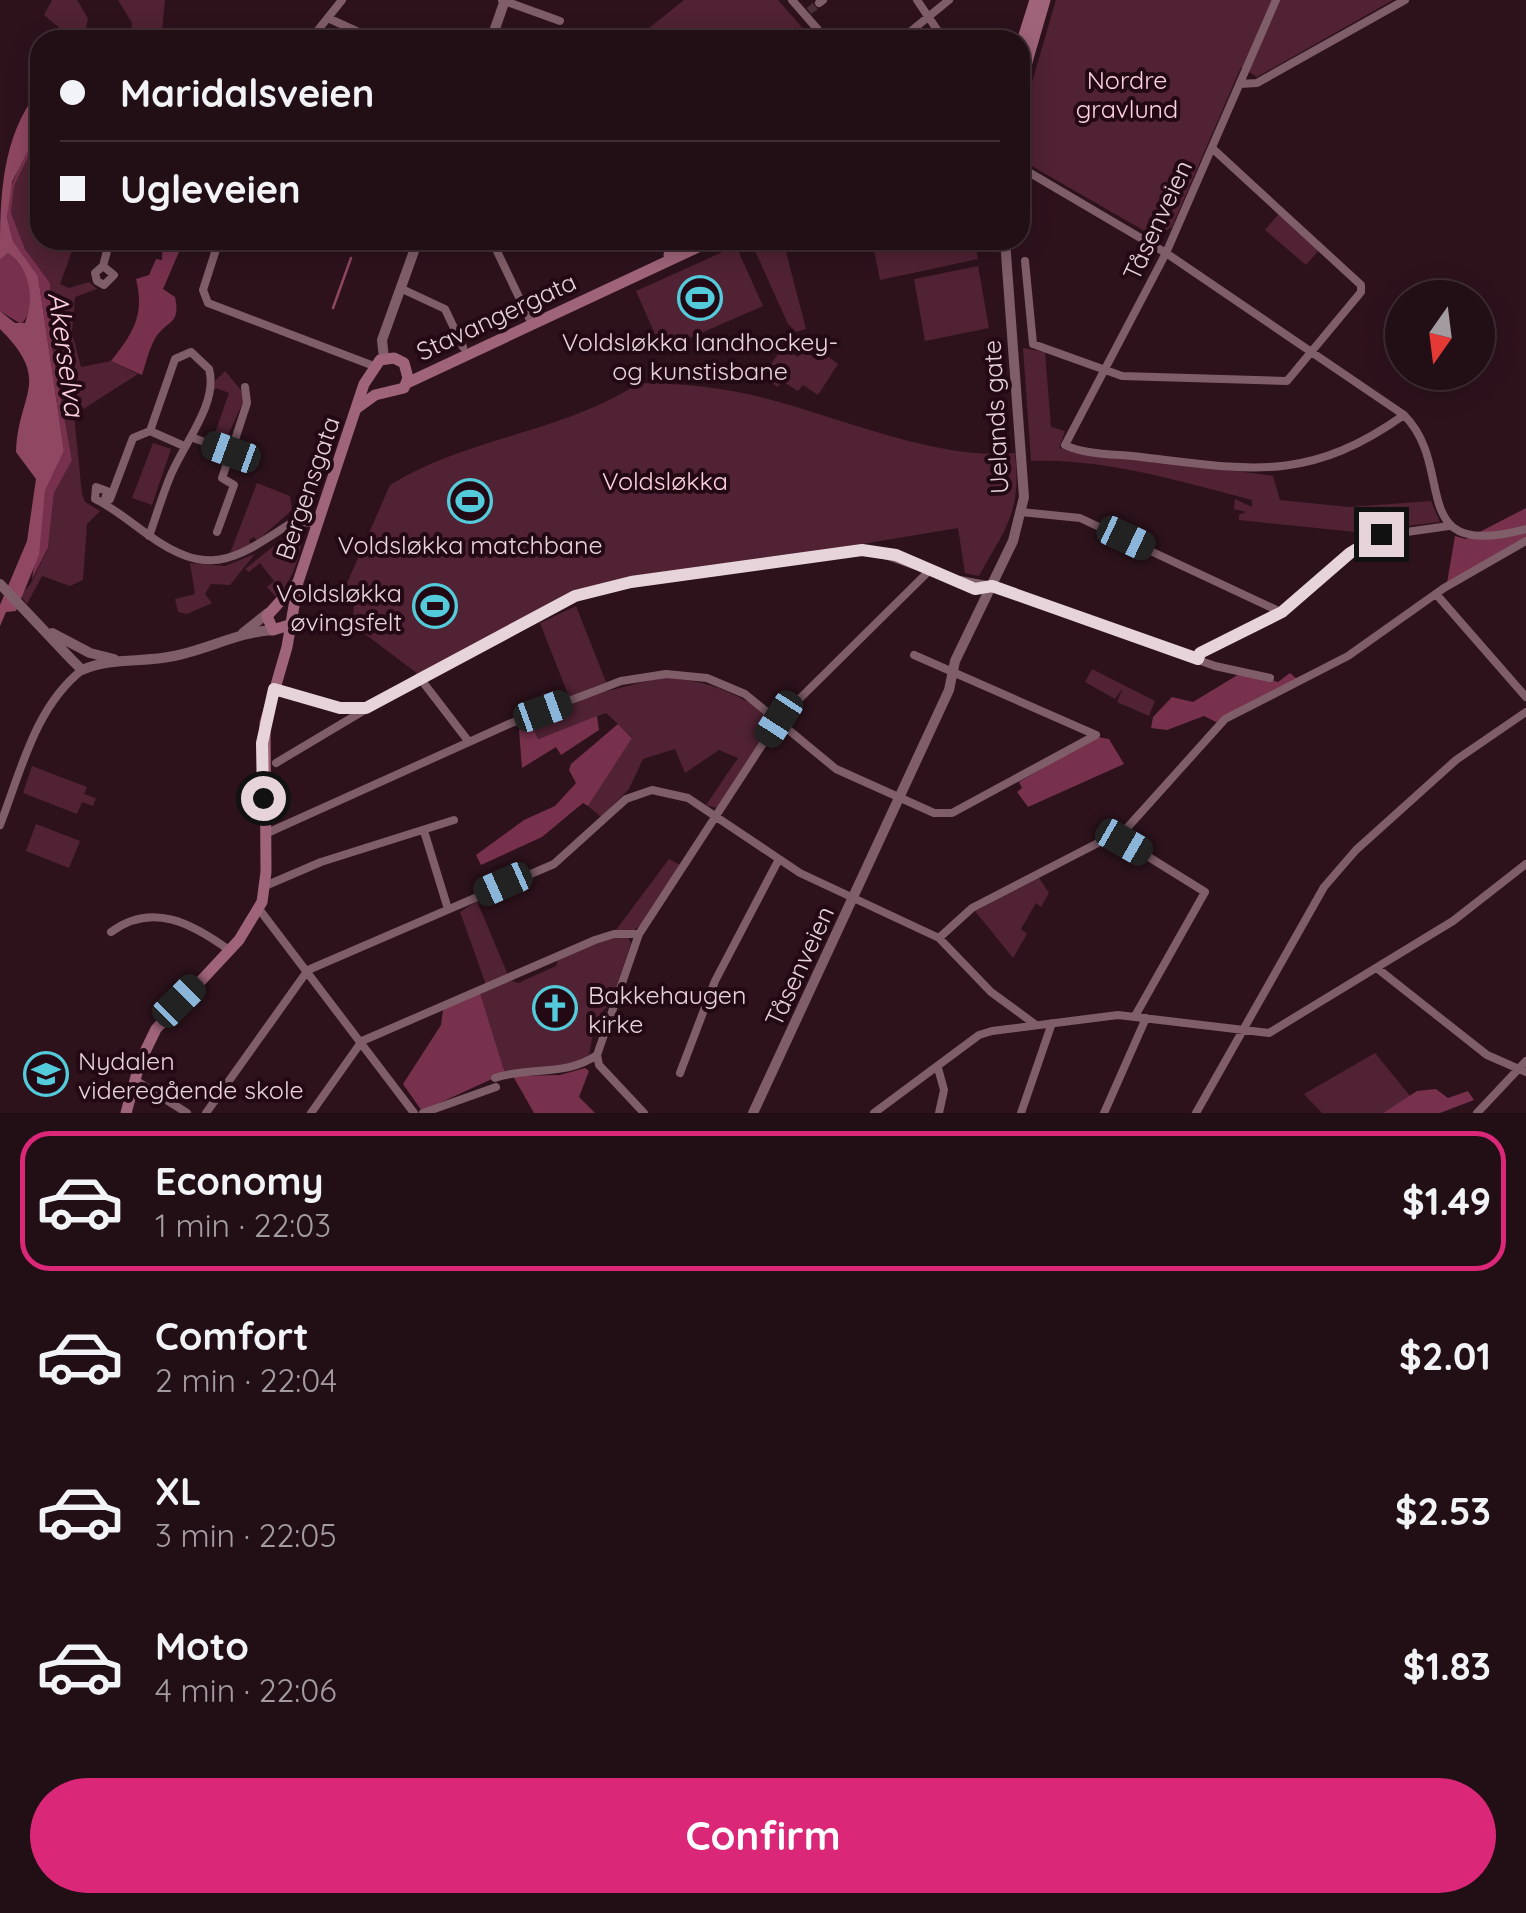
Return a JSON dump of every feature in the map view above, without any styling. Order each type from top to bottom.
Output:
[{"type":"main road","points":[[1026,30],[1035,0]]},
{"type":"main road","points":[[1030,53],[1046,0]]},
{"type":"main road","name":"Stavangergata","points":[[406,368],[464,347],[678,250]]},
{"type":"main road","name":"Stavangergata","points":[[407,383],[680,250]]},
{"type":"main road","points":[[400,360],[406,368],[407,383],[396,393],[383,393],[376,367],[400,360]]},
{"type":"main road","name":"Bergensgata","points":[[282,625],[364,384],[376,367]]},
{"type":"main road","name":"Bergensgata","points":[[358,408],[383,393]]},
{"type":"main road","name":"Bergensgata","points":[[272,610],[298,582]]},
{"type":"main road","points":[[272,610],[267,622],[282,625]]},
{"type":"main road","points":[[126,1113],[134,1080],[164,1019],[229,950],[259,909],[265,886],[262,743],[282,657],[282,625],[272,610]]},
{"type":"street","points":[[320,30],[342,0]]},
{"type":"street","points":[[494,30],[504,0],[560,20]]},
{"type":"street","points":[[792,0],[820,30]]},
{"type":"street","points":[[918,0],[938,30]]},
{"type":"street","points":[[912,30],[948,0]]},
{"type":"street","name":"Tåsenveien","points":[[1276,0],[1166,254],[1066,436],[1070,448],[1274,469],[1336,456],[1404,415]]},
{"type":"street","points":[[1240,84],[1257,83],[1405,0]]},
{"type":"street","points":[[330,19],[354,30]]},
{"type":"street","points":[[1025,261],[1033,344],[1122,376],[1275,384],[1294,376],[1361,292],[1360,285],[1212,148]]},
{"type":"street","points":[[1030,175],[1166,254],[1404,415],[1421,436],[1436,506],[1449,526]]},
{"type":"street","points":[[104,266],[108,250]]},
{"type":"street","points":[[217,250],[203,294],[214,306],[376,367]]},
{"type":"street","name":"Bergensgata","points":[[376,367],[414,250]]},
{"type":"street","points":[[501,250],[529,318]]},
{"type":"street","name":"Uelands gate","points":[[992,586],[1021,512],[1024,452],[1006,250]]},
{"type":"street","name":"Stavangergata","points":[[400,288],[445,309],[464,347]]},
{"type":"street","points":[[150,431],[175,359],[191,352],[205,363],[212,382],[150,536]]},
{"type":"street","points":[[217,532],[234,485],[222,478],[247,403],[245,387]]},
{"type":"street","points":[[184,446],[150,431],[133,438],[106,504],[184,556],[217,562],[246,553],[294,521],[318,524]]},
{"type":"street","points":[[190,437],[231,452]]},
{"type":"street","points":[[1021,512],[1080,518],[1282,612]]},
{"type":"street","points":[[1198,659],[1200,653],[1282,612],[1371,537],[1449,526],[1484,537],[1526,529]]},
{"type":"street","points":[[939,938],[972,908],[1127,828],[1225,719],[1348,656],[1436,594],[1526,541]]},
{"type":"street","points":[[276,763],[419,677],[575,596],[631,582],[862,550],[896,555],[980,590],[992,586],[1198,659],[1270,678]]},
{"type":"street","points":[[644,1113],[599,1065],[597,1055],[639,934],[779,719],[930,570]]},
{"type":"street","points":[[0,584],[81,660],[173,656],[282,625]]},
{"type":"street","name":"Tåsenveien","points":[[753,1113],[900,797],[992,586]]},
{"type":"street","points":[[1436,594],[1526,697]]},
{"type":"street","points":[[242,634],[272,610]]},
{"type":"street","points":[[265,834],[469,742],[622,682],[666,674],[723,684],[779,719],[836,769],[934,813],[952,812],[1096,735],[914,655]]},
{"type":"street","points":[[0,825],[36,731],[81,660]]},
{"type":"street","points":[[419,677],[469,742]]},
{"type":"street","points":[[274,689],[340,708],[366,708]]},
{"type":"street","points":[[1196,1113],[1304,918],[1356,850],[1456,760],[1526,712]]},
{"type":"street","points":[[206,1113],[308,970],[554,864],[626,799],[642,792],[678,793],[778,861],[939,938],[991,992],[1036,1025]]},
{"type":"street","points":[[265,886],[321,862],[454,820]]},
{"type":"street","points":[[424,831],[448,909]]},
{"type":"street","points":[[1115,836],[1205,892],[1135,1016]]},
{"type":"street","points":[[680,1073],[715,981],[778,861]]},
{"type":"street","points":[[874,1113],[979,1035],[1102,1014],[1269,1033],[1453,921],[1526,864]]},
{"type":"street","points":[[259,909],[414,1113]]},
{"type":"street","points":[[111,932],[133,920],[176,918],[229,950]]},
{"type":"street","points":[[311,1113],[362,1041],[595,940],[614,934],[639,934]]},
{"type":"street","points":[[1378,969],[1487,1055],[1522,1070]]},
{"type":"street","points":[[1104,1113],[1146,1018]]},
{"type":"street","points":[[1021,1113],[1052,1023]]},
{"type":"street","points":[[423,1113],[522,1071],[565,1070],[597,1055]]},
{"type":"street","points":[[1477,1113],[1522,1070],[1526,1060]]},
{"type":"street","points":[[938,1068],[944,1090],[938,1113]]},
{"type":"street","points":[[134,1080],[187,1113]]},
{"type":"green space","points":[[52,0],[77,0],[88,18],[86,29],[62,30],[44,15]]},
{"type":"green space","points":[[118,0],[165,0],[162,30],[131,30],[132,23]]},
{"type":"green space","points":[[684,0],[778,0],[804,30],[646,30]]},
{"type":"green space","name":"Nordre gravlund","points":[[1056,0],[1393,0],[1257,77],[1241,67],[1172,227],[1155,237],[1030,165],[1030,89]]},
{"type":"green space","points":[[30,153],[30,250],[72,250],[60,284],[69,288],[89,282],[97,289],[75,297],[72,333],[81,367],[111,361],[138,374],[74,415],[82,494],[85,502],[100,511],[87,524],[83,580],[70,586],[42,576],[27,604],[20,595],[30,585],[48,549],[54,493],[72,459],[52,348],[50,283],[25,249],[11,213],[14,186]]},
{"type":"green space","points":[[1280,212],[1320,249],[1306,265],[1265,230]]},
{"type":"green space","name":"Voldsløkka landhockey- og kunstisbane","points":[[727,250],[738,250],[763,306],[662,350],[636,291]]},
{"type":"green space","points":[[755,250],[786,250],[806,329],[796,332],[788,324]]},
{"type":"green space","points":[[874,250],[976,250],[978,259],[880,280]]},
{"type":"green space","points":[[978,266],[989,328],[925,341],[914,279]]},
{"type":"green space","points":[[783,347],[798,357],[803,350],[818,360],[823,353],[838,364],[818,395],[803,385],[798,391],[782,381],[778,387],[762,377]]},
{"type":"green space","points":[[1023,348],[1045,352],[1051,427],[1065,431],[1059,448],[1273,476],[1280,500],[1349,507],[1431,501],[1440,522],[1355,532],[1239,520],[1239,515],[1246,512],[1234,509],[1235,499],[1252,507],[1252,500],[1115,467],[1031,461]]},
{"type":"green space","points":[[225,371],[246,396],[227,437],[215,433],[229,393],[216,388],[211,394],[216,380]]},
{"type":"green space","name":"Voldsløkka","points":[[639,383],[737,392],[923,444],[955,451],[1015,453],[1016,491],[1009,520],[979,576],[965,573],[958,528],[641,581],[575,597],[418,674],[353,625],[354,600],[347,583],[390,485],[451,456],[579,413]]},
{"type":"green space","points":[[153,443],[171,449],[152,505],[132,498]]},
{"type":"green space","points":[[257,483],[290,496],[292,510],[257,541],[254,537],[249,540],[251,545],[229,556]]},
{"type":"green space","points":[[295,529],[303,530],[298,557],[288,582],[276,597],[267,587],[274,581],[260,563],[249,572],[245,569]]},
{"type":"green space","points":[[255,554],[230,585],[211,584],[205,594],[212,603],[187,614],[178,612],[175,599],[195,594],[190,563],[225,566]]},
{"type":"green space","points":[[576,606],[606,682],[569,697],[540,623]]},
{"type":"green space","points":[[1092,669],[1155,701],[1149,716],[1117,702],[1123,688],[1115,699],[1085,682]]},
{"type":"green space","points":[[664,677],[694,681],[733,694],[771,717],[773,723],[717,808],[706,805],[738,758],[719,750],[685,773],[675,749],[643,759],[629,789],[601,817],[588,806],[632,737],[606,713],[537,739],[531,722],[599,693]]},
{"type":"green space","points":[[32,766],[87,787],[84,794],[96,798],[93,806],[82,802],[77,814],[23,793]]},
{"type":"green space","points":[[36,824],[80,841],[69,868],[26,851]]},
{"type":"green space","points":[[669,859],[682,866],[642,924],[634,930],[616,930]]},
{"type":"green space","points":[[1039,878],[1049,893],[1041,907],[1036,903],[1021,929],[1027,934],[1013,958],[975,911]]},
{"type":"green space","points":[[477,901],[508,975],[486,985],[460,912]]},
{"type":"green space","points":[[613,937],[628,937],[631,944],[610,1005],[598,1021],[589,1056],[575,1064],[505,1073],[480,993],[511,980],[518,983],[556,966],[558,959]]},
{"type":"green space","points":[[1375,1053],[1411,1097],[1383,1113],[1322,1113],[1304,1094]]},
{"type":"shaded area","points":[[30,104],[30,147],[12,182],[7,217],[13,241],[38,276],[64,451],[45,491],[39,555],[16,611],[6,612],[0,626],[0,605],[27,541],[36,479],[16,452],[29,375],[16,347],[0,329],[0,311],[15,323],[25,323],[28,313],[30,294],[26,276],[8,253],[0,260],[5,170]]},
{"type":"shaded area","points":[[30,142],[30,153],[14,186],[11,213],[25,249],[50,283],[52,348],[72,460],[54,493],[48,548],[32,579],[45,491],[64,451],[38,276],[13,241],[7,217],[9,191]]},
{"type":"shaded area","points":[[162,250],[180,250],[163,289],[175,297],[176,313],[154,341],[142,375],[111,361],[135,323],[139,303],[136,279],[149,275],[156,259],[162,260]]},
{"type":"shaded area","points":[[8,253],[21,267],[30,287],[30,307],[21,324],[0,311],[0,260]]},
{"type":"shaded area","points":[[1526,508],[1526,537],[1447,583],[1455,536],[1466,539]]},
{"type":"shaded area","points":[[1244,671],[1278,682],[1290,673],[1297,679],[1216,722],[1204,716],[1167,730],[1151,728],[1153,717],[1172,697],[1193,702]]},
{"type":"shaded area","points":[[597,716],[599,730],[561,755],[556,747],[522,768],[519,730],[532,726],[538,739]]},
{"type":"shaded area","points":[[618,724],[632,738],[588,806],[583,803],[542,837],[481,865],[476,855],[524,820],[555,806],[576,783],[569,770],[571,764]]},
{"type":"shaded area","points":[[1097,737],[1109,739],[1124,764],[1028,807],[1017,792],[1022,788],[1019,782]]},
{"type":"shaded area","points":[[480,993],[505,1073],[422,1111],[403,1084],[441,1025],[443,1010]]},
{"type":"shaded area","points":[[585,1068],[589,1071],[579,1097],[595,1113],[534,1113],[513,1076],[560,1075]]},
{"type":"shaded area","points":[[1436,1089],[1448,1098],[1468,1091],[1474,1100],[1440,1113],[1383,1113],[1417,1091]]},
{"type":"waterway","points":[[333,308],[351,258]]},
{"type":"tunnel","points":[[809,11],[819,3]]},
{"type":"place","name":"Voldsløkka landhockey- og kunstisbane","points":[[700,298]]},
{"type":"place","name":"Voldsløkka matchbane","points":[[470,501]]},
{"type":"place","name":"Voldsløkka øvingsfelt","points":[[435,606]]},
{"type":"place","name":"Bakkehaugen kirke","points":[[555,1008]]},
{"type":"place","name":"Nydalen videregående skole","points":[[46,1074]]},
{"type":"route","points":[[263,798],[262,743],[274,689],[340,708],[366,708],[575,596],[631,582],[862,550],[882,552],[975,589],[992,586],[1198,659],[1200,653],[1282,612],[1333,566],[1371,537],[1381,534]]},
{"type":"water label","name":"Akerselva","points":[[67,354]]}]
